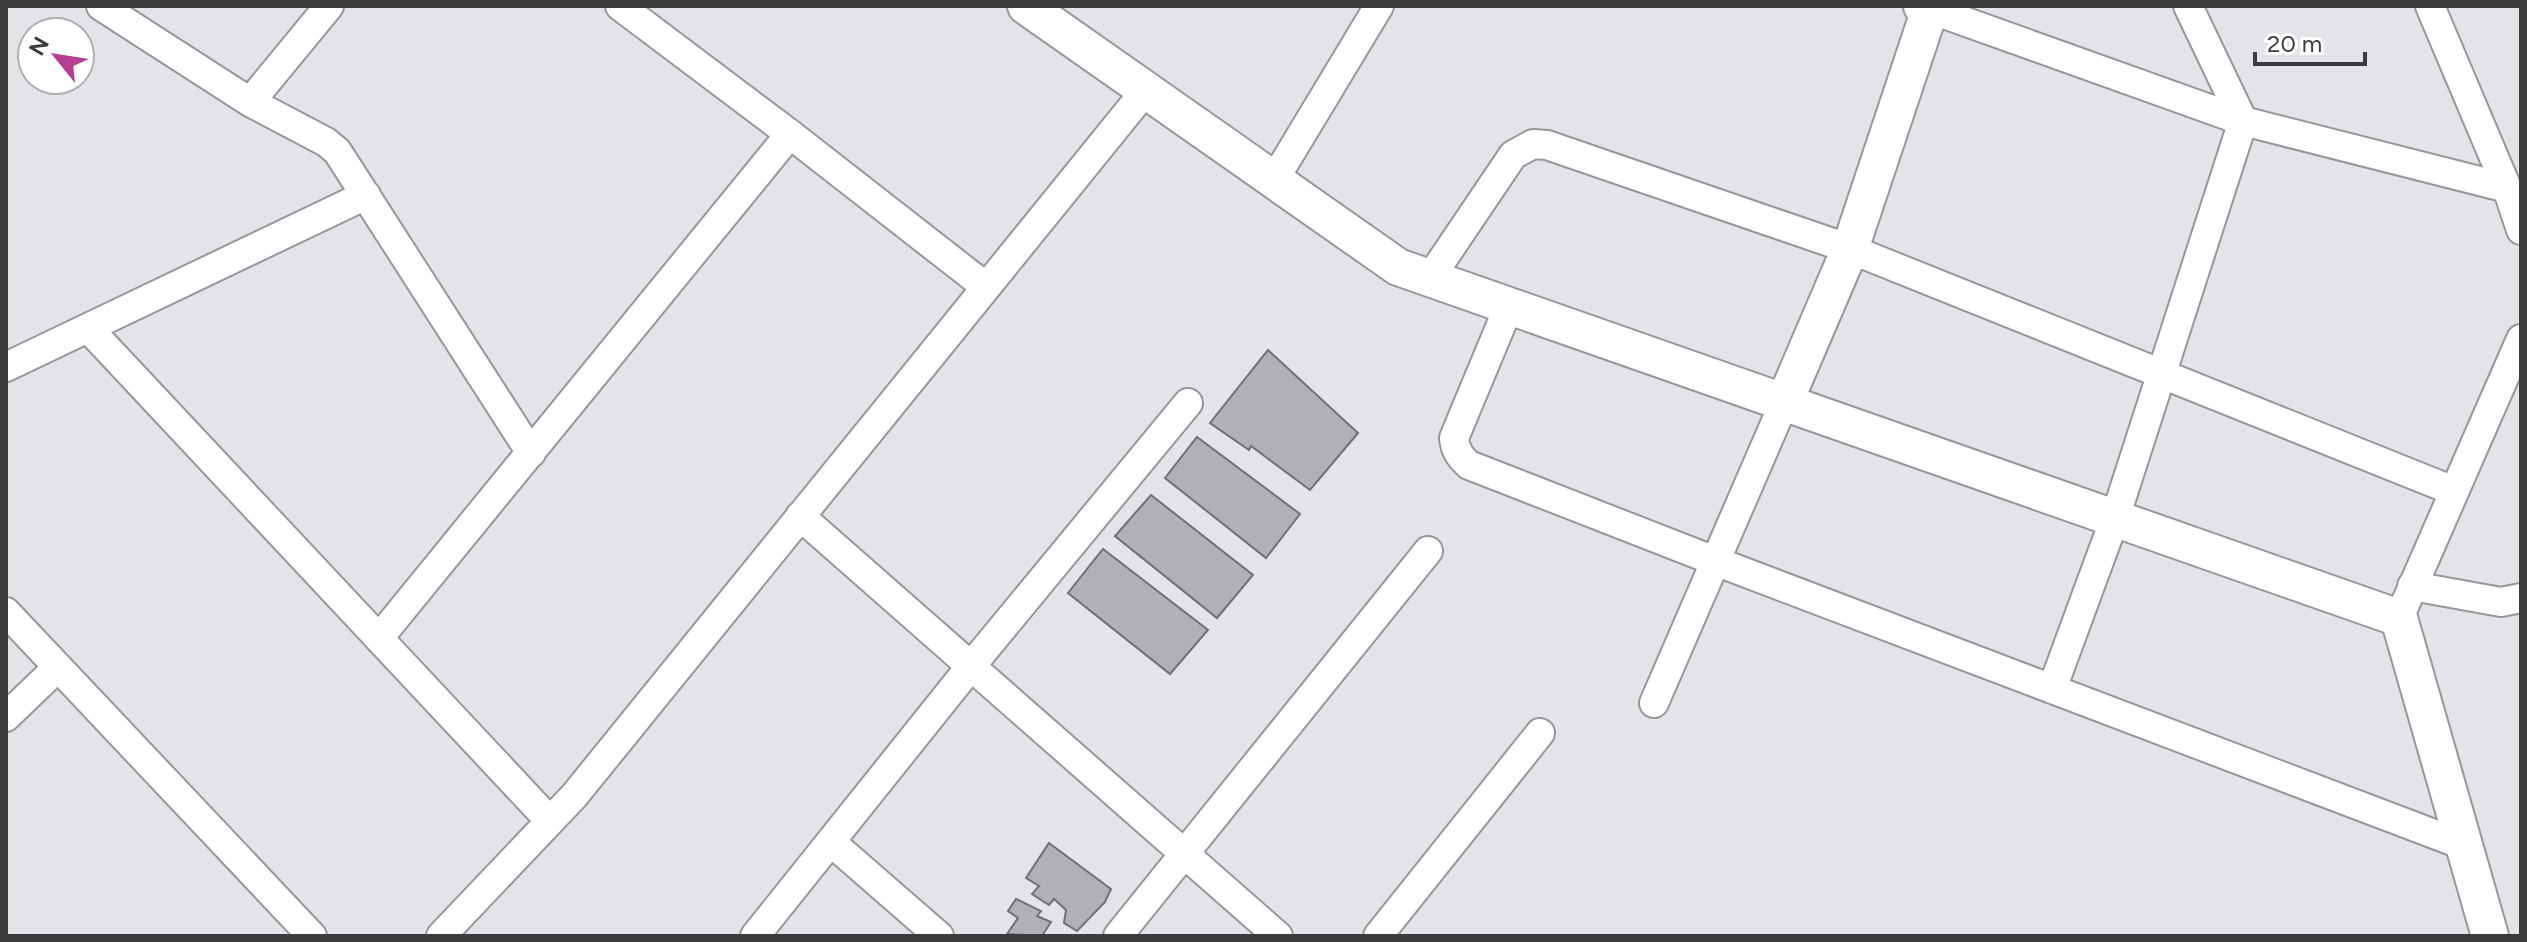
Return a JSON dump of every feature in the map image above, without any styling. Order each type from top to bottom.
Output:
[{"type":"street","points":[[101,6],[250,102],[326,142],[337,151],[531,453]]},
{"type":"street","points":[[250,102],[329,6]]},
{"type":"street","points":[[620,6],[986,287]]},
{"type":"street","points":[[1026,6],[1398,267],[2115,518],[2406,602],[2501,602],[2521,598]]},
{"type":"street","points":[[1274,180],[1379,6]]},
{"type":"street","points":[[2052,689],[2115,518],[2243,121],[2188,6]]},
{"type":"street","points":[[2430,6],[2507,188],[2521,230]]},
{"type":"street","points":[[1654,703],[1850,249],[1926,8],[2243,121],[2507,188]]},
{"type":"street","points":[[441,936],[574,796],[1146,90]]},
{"type":"street","points":[[379,638],[790,134]]},
{"type":"street","points":[[1430,278],[1513,155],[1533,144],[1547,145],[1850,249],[2454,491]]},
{"type":"street","points":[[6,367],[366,195]]},
{"type":"street","points":[[1509,306],[1454,438],[1455,448],[1469,465],[2463,845]]},
{"type":"street","points":[[88,328],[550,821]]},
{"type":"street","points":[[2490,936],[2463,845],[2406,602],[2521,339]]},
{"type":"street","points":[[755,936],[971,666],[1188,403]]},
{"type":"street","points":[[800,516],[1278,936]]},
{"type":"street","points":[[1118,936],[1428,551]]},
{"type":"street","points":[[6,612],[312,936]]},
{"type":"street","points":[[6,717],[58,667]]},
{"type":"street","points":[[1378,936],[1540,733]]},
{"type":"street","points":[[831,842],[939,936]]},
{"type":"building","points":[[1268,350],[1358,433],[1310,490],[1251,446],[1249,450],[1210,423]]},
{"type":"building","points":[[1197,437],[1300,514],[1266,558],[1165,478]]},
{"type":"building","points":[[1151,495],[1253,575],[1217,618],[1115,536]]},
{"type":"building","points":[[1103,549],[1208,630],[1170,674],[1068,593]]},
{"type":"building","points":[[1049,843],[1111,889],[1105,902],[1077,931],[1064,923],[1066,910],[1054,899],[1049,905],[1032,894],[1039,886],[1026,878]]},
{"type":"building","points":[[1016,899],[1041,911],[1037,916],[1051,922],[1042,936],[1007,934],[1018,918],[1008,911]]}]
